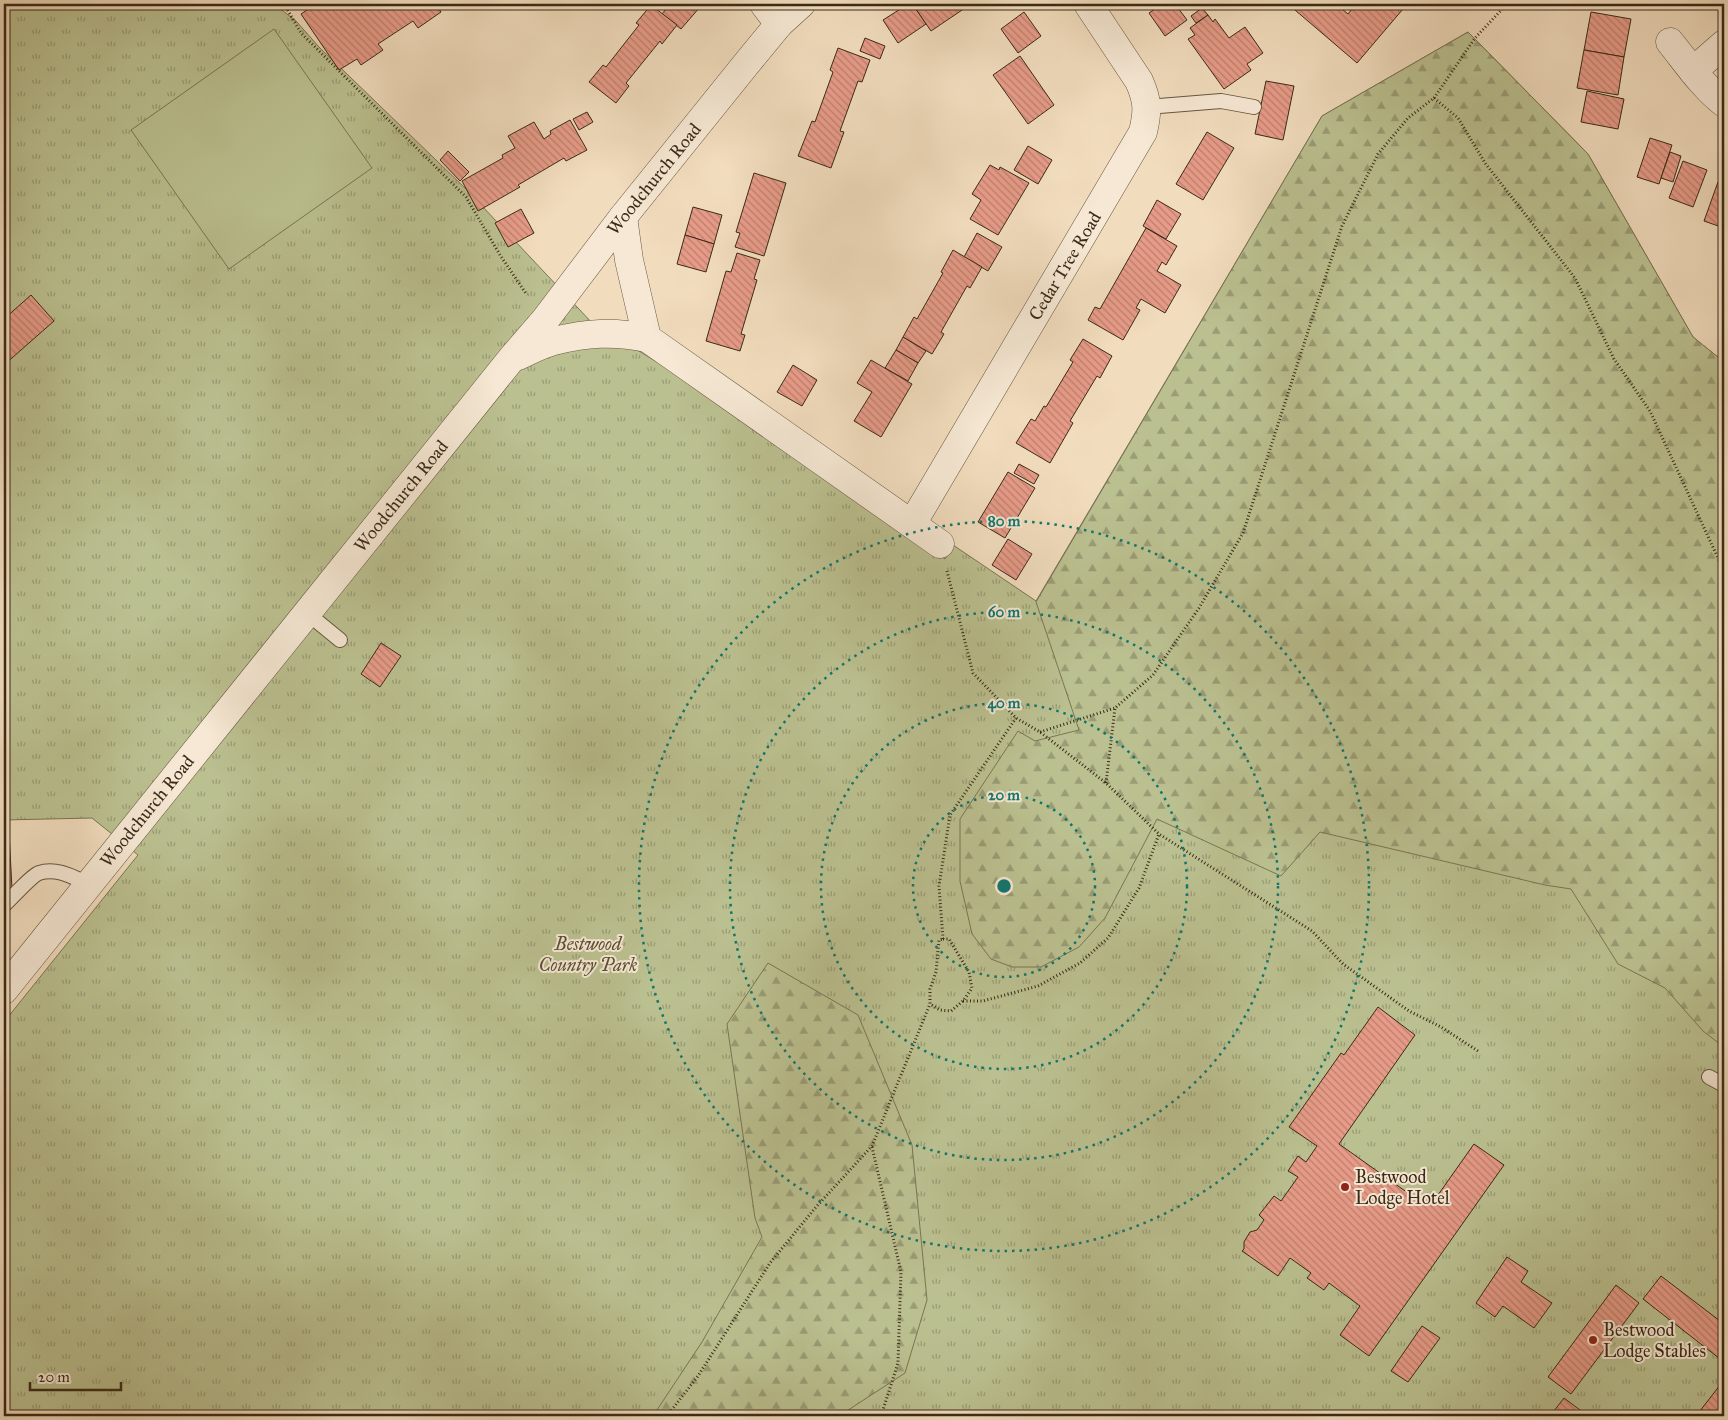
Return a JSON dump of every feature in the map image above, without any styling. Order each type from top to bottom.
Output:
[{"type":"street","name":"Woodchurch Road","points":[[4,990],[306,613],[512,358],[545,320],[623,217],[771,14],[801,4]]},
{"type":"street","name":"Cedar Tree Road","points":[[912,524],[1143,132],[1148,107],[1139,81],[1088,4]]},
{"type":"street","points":[[1670,42],[1724,103]]},
{"type":"street","points":[[1693,70],[1724,44]]},
{"type":"street","points":[[623,217],[632,276],[647,338]]},
{"type":"street","points":[[512,358],[553,341],[605,332],[625,333],[647,338],[940,544]]},
{"type":"lane","points":[[1148,107],[1221,100],[1254,107]]},
{"type":"lane","points":[[306,613],[340,640]]},
{"type":"lane","points":[[4,905],[38,873],[52,872],[65,874],[88,884]]},
{"type":"lane","points":[[1709,1077],[1724,1085]]},
{"type":"path","points":[[284,4],[301,33],[466,197],[500,255],[545,320]]},
{"type":"path","points":[[1040,732],[1115,708],[1153,675],[1199,608],[1243,533],[1342,226],[1378,154],[1408,118],[1434,98],[1475,38],[1507,4]]},
{"type":"path","points":[[1434,98],[1458,118],[1485,163],[1575,278],[1614,358],[1650,411],[1724,571]]},
{"type":"path","points":[[940,544],[973,673],[1016,718],[1040,732],[1106,783],[1159,834],[1312,931],[1343,964],[1410,1010],[1441,1026],[1478,1051]]},
{"type":"path","points":[[1106,783],[1115,708]]},
{"type":"path","points":[[943,939],[939,886],[950,815],[1016,718]]},
{"type":"path","points":[[963,1002],[983,1001],[1038,986],[1080,963],[1108,938],[1139,888],[1159,834]]},
{"type":"path","points":[[667,1416],[698,1376],[770,1263],[816,1207],[872,1146],[930,1004],[930,989],[936,972],[939,940],[949,939],[970,972],[972,988],[963,1002],[951,1011],[940,1010],[930,1004]]},
{"type":"path","points":[[872,1146],[901,1272],[898,1363],[881,1416]]},
{"type":"green space","name":"Bestwood Country Park","points":[[4,4],[274,4],[296,21],[319,47],[466,189],[610,342],[639,351],[678,375],[945,559],[953,545],[1036,601],[1322,116],[1468,32],[1588,154],[1693,337],[1724,362],[1724,1416],[4,1416],[4,1022],[138,855],[92,818],[4,820]]},
{"type":"green space","points":[[274,29],[372,168],[229,269],[131,130]]},
{"type":"green space","points":[[1468,32],[1588,154],[1693,337],[1724,362],[1724,1047],[1703,1031],[1665,988],[1618,964],[1571,889],[1545,885],[1320,832],[1281,876],[1157,819],[1105,918],[1079,947],[1041,967],[1012,967],[991,959],[972,934],[960,881],[960,819],[1018,731],[1035,741],[1079,730],[1036,602],[1322,116]]},
{"type":"green space","points":[[768,963],[858,1015],[912,1145],[927,1300],[905,1373],[839,1416],[653,1416],[702,1342],[762,1237],[755,1218],[727,1024]]},
{"type":"green space","points":[[1353,1411],[1458,1415],[1503,1414],[1503,1416],[1319,1416]]},
{"type":"building","points":[[316,4],[328,4],[333,10],[341,4],[436,4],[441,12],[418,28],[413,21],[378,44],[383,50],[361,65],[357,59],[339,70],[301,14]]},
{"type":"building","points":[[670,4],[695,4],[700,7],[681,29],[662,14]]},
{"type":"building","points":[[971,4],[931,31],[913,5]]},
{"type":"building","points":[[1162,4],[1175,4],[1187,20],[1165,36],[1149,13]]},
{"type":"building","points":[[1300,4],[1336,4],[1348,14],[1356,4],[1397,4],[1403,9],[1357,63],[1295,10]]},
{"type":"building","points":[[651,5],[677,25],[662,44],[660,41],[626,83],[629,86],[616,103],[589,82],[603,65],[606,67],[639,25],[636,23]]},
{"type":"building","points":[[913,5],[926,24],[898,43],[883,20],[905,6],[907,9]]},
{"type":"building","points":[[1202,8],[1208,15],[1196,23],[1191,16]]},
{"type":"building","points":[[1024,12],[1041,36],[1018,53],[1001,29]]},
{"type":"building","points":[[1591,12],[1631,19],[1624,57],[1584,50]]},
{"type":"building","points":[[1208,15],[1213,22],[1215,19],[1229,38],[1245,27],[1263,53],[1247,64],[1251,70],[1224,89],[1188,39],[1195,35],[1190,28]]},
{"type":"building","points":[[865,38],[885,46],[880,59],[860,51]]},
{"type":"building","points":[[838,48],[870,60],[862,82],[858,81],[840,131],[844,132],[831,168],[798,156],[812,121],[815,122],[833,72],[830,70]]},
{"type":"building","points":[[1584,50],[1624,57],[1618,95],[1577,88]]},
{"type":"building","points":[[1020,56],[1054,105],[1028,124],[993,75]]},
{"type":"building","points":[[1266,81],[1294,86],[1283,140],[1255,134]]},
{"type":"building","points":[[1587,91],[1624,99],[1618,129],[1581,122]]},
{"type":"building","points":[[587,112],[593,122],[579,130],[573,119]]},
{"type":"building","points":[[570,120],[587,150],[566,161],[564,158],[518,185],[520,187],[478,211],[462,181],[503,158],[502,155],[515,148],[508,136],[534,122],[544,139],[551,134],[550,131]]},
{"type":"building","points":[[1207,132],[1234,148],[1203,200],[1176,184]]},
{"type":"building","points":[[1650,138],[1672,145],[1659,184],[1637,177]]},
{"type":"building","points":[[1028,146],[1052,160],[1038,184],[1014,170]]},
{"type":"building","points":[[448,151],[469,172],[460,181],[440,160]]},
{"type":"building","points":[[1670,152],[1681,156],[1673,182],[1661,178]]},
{"type":"building","points":[[1683,161],[1707,170],[1693,207],[1669,198]]},
{"type":"building","points":[[990,165],[999,170],[1000,167],[1029,183],[998,235],[970,219],[981,200],[972,194]]},
{"type":"building","points":[[754,173],[786,183],[764,256],[735,247],[740,233],[736,232]]},
{"type":"building","points":[[1718,182],[1724,184],[1724,228],[1704,221]]},
{"type":"building","points":[[1157,200],[1181,214],[1166,239],[1143,226]]},
{"type":"building","points":[[693,207],[722,215],[714,244],[685,235]]},
{"type":"building","points":[[521,209],[534,233],[508,247],[495,223]]},
{"type":"building","points":[[1146,228],[1177,246],[1166,265],[1162,262],[1157,271],[1181,285],[1165,313],[1141,299],[1136,308],[1140,310],[1123,340],[1088,320],[1095,307],[1100,309]]},
{"type":"building","points":[[977,233],[1002,247],[988,271],[964,257]]},
{"type":"building","points":[[685,235],[714,244],[706,272],[677,264]]},
{"type":"building","points":[[953,250],[982,267],[970,288],[967,286],[941,332],[944,334],[932,354],[903,337],[914,317],[917,319],[943,273],[941,272]]},
{"type":"building","points":[[737,253],[760,260],[754,279],[757,280],[741,334],[745,335],[740,351],[706,341],[726,271],[731,272]]},
{"type":"building","points":[[31,295],[54,321],[4,365],[4,319]]},
{"type":"building","points":[[903,337],[926,351],[918,363],[896,350]]},
{"type":"building","points":[[1083,339],[1112,356],[1100,378],[1097,376],[1070,421],[1073,423],[1050,463],[1016,443],[1031,419],[1035,421],[1044,406],[1046,407],[1073,362],[1070,360]]},
{"type":"building","points":[[896,350],[918,363],[908,381],[885,368]]},
{"type":"building","points":[[871,360],[912,384],[881,437],[854,421],[872,392],[857,383]]},
{"type":"building","points":[[793,365],[817,380],[802,406],[777,392]]},
{"type":"building","points":[[1019,464],[1039,475],[1034,484],[1014,473]]},
{"type":"building","points":[[1008,472],[1035,488],[1005,538],[978,522]]},
{"type":"building","points":[[1008,539],[1032,554],[1016,580],[992,565]]},
{"type":"building","points":[[381,643],[401,656],[380,687],[361,674]]},
{"type":"building","points":[[9,832],[12,889],[4,890],[4,833]]},
{"type":"building","name":"Bestwood Lodge Hotel","points":[[1378,1007],[1415,1035],[1339,1144],[1422,1203],[1426,1197],[1433,1202],[1474,1144],[1504,1165],[1369,1356],[1340,1335],[1360,1306],[1329,1283],[1324,1290],[1307,1278],[1311,1273],[1290,1258],[1278,1276],[1242,1251],[1244,1249],[1244,1242],[1250,1232],[1257,1230],[1264,1220],[1259,1215],[1274,1196],[1281,1201],[1298,1177],[1288,1171],[1298,1156],[1306,1162],[1317,1146],[1289,1127],[1341,1053],[1344,1055]]},
{"type":"building","points":[[1507,1257],[1528,1271],[1521,1282],[1552,1303],[1534,1328],[1503,1306],[1495,1317],[1476,1303]]},
{"type":"building","name":"Bestwood Lodge Stables","points":[[1661,1276],[1724,1324],[1724,1362],[1643,1299]]},
{"type":"building","name":"Bestwood Lodge Stables","points":[[1616,1285],[1639,1303],[1571,1394],[1548,1377]]},
{"type":"building","points":[[1422,1326],[1440,1338],[1408,1382],[1391,1371]]},
{"type":"building","name":"Bestwood Lodge Stables","points":[[1724,1380],[1724,1416],[1696,1416]]},
{"type":"building","name":"Bestwood Lodge Stables","points":[[1564,1398],[1588,1416],[1550,1416]]},
{"type":"place","name":"Bestwood Lodge Hotel","points":[[1345,1187]]},
{"type":"place","name":"Bestwood Lodge Stables","points":[[1593,1340]]}]
